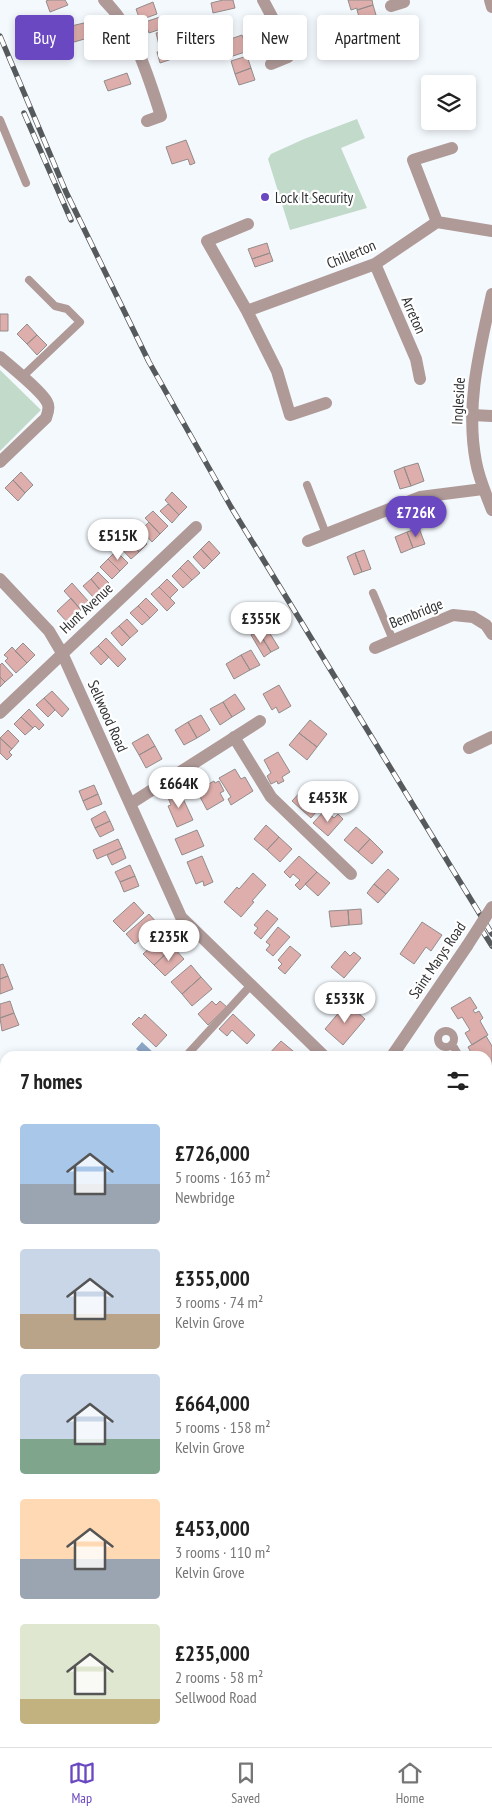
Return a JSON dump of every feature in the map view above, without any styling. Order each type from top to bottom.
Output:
[{"type":"street","points":[[263,0],[279,30],[288,58],[271,64]]},
{"type":"street","points":[[392,6],[404,2],[403,0]]},
{"type":"street","points":[[490,0],[492,7]]},
{"type":"street","points":[[112,2],[133,41],[161,116],[147,120]]},
{"type":"street","points":[[452,148],[414,160],[437,222],[492,231]]},
{"type":"street","name":"Chillerton","points":[[247,311],[375,264],[437,222]]},
{"type":"street","points":[[248,224],[207,240],[247,311],[277,371],[290,415],[326,403]]},
{"type":"street","name":"Arreton","points":[[375,264],[416,359],[420,380]]},
{"type":"street","name":"Ingleside","points":[[492,294],[473,388],[472,415],[472,439],[476,464],[483,489],[492,510]]},
{"type":"street","points":[[0,357],[48,404],[46,418],[0,462]]},
{"type":"street","points":[[472,415],[492,416]]},
{"type":"street","points":[[308,541],[420,497],[483,489]]},
{"type":"street","name":"Hunt Avenue","points":[[0,713],[196,527]]},
{"type":"street","name":"Sellwood Road","points":[[0,579],[49,631],[62,653],[181,918],[319,1051]]},
{"type":"street","name":"Bembridge","points":[[375,648],[453,615],[473,617],[486,625],[492,634]]},
{"type":"street","points":[[130,804],[260,721]]},
{"type":"street","points":[[234,737],[271,798],[351,874]]},
{"type":"street","points":[[469,748],[492,738]]},
{"type":"street","name":"Saint Marys Road","points":[[395,1051],[492,907]]},
{"type":"lane","points":[[0,120],[26,183]]},
{"type":"lane","points":[[22,377],[80,322],[68,309],[55,306],[29,280]]},
{"type":"lane","points":[[307,485],[326,534]]},
{"type":"lane","points":[[373,593],[393,640]]},
{"type":"lane","points":[[191,1051],[251,985]]},
{"type":"lane","points":[[452,1044],[456,1051]]},
{"type":"green space","points":[[357,119],[365,138],[341,148],[367,208],[290,230],[268,159],[271,154]]},
{"type":"green space","points":[[0,370],[41,410],[0,451]]},
{"type":"water","points":[[142,1042],[152,1051],[138,1051],[136,1049]]},
{"type":"building","points":[[65,0],[68,5],[50,12],[46,1]]},
{"type":"building","points":[[233,0],[235,8],[213,13],[211,3]]},
{"type":"building","points":[[348,0],[372,0],[373,5],[351,10]]},
{"type":"building","points":[[153,2],[157,14],[148,17],[148,15],[138,15],[136,9]]},
{"type":"building","points":[[373,5],[376,15],[358,15],[357,10]]},
{"type":"building","points":[[158,18],[158,30],[149,33],[148,21]]},
{"type":"building","points":[[84,23],[84,39],[74,42],[74,25]]},
{"type":"building","points":[[242,35],[243,38],[243,53],[233,56],[233,38]]},
{"type":"building","points":[[243,57],[243,60],[248,60],[251,68],[235,74],[231,61]]},
{"type":"building","points":[[251,68],[255,80],[239,85],[235,74]]},
{"type":"building","points":[[127,73],[131,84],[108,91],[104,81]]},
{"type":"building","points":[[186,140],[195,163],[190,165],[188,159],[172,164],[166,147]]},
{"type":"building","points":[[267,243],[270,253],[252,259],[248,249]]},
{"type":"building","points":[[270,253],[273,261],[255,267],[252,259]]},
{"type":"building","points":[[0,314],[8,314],[8,331],[0,331]]},
{"type":"building","points":[[27,324],[37,335],[27,344],[17,334]]},
{"type":"building","points":[[37,335],[47,345],[37,355],[27,344]]},
{"type":"building","points":[[418,463],[424,481],[411,486],[404,467]]},
{"type":"building","points":[[404,467],[411,486],[400,489],[394,471]]},
{"type":"building","points":[[21,472],[33,485],[25,493],[13,480]]},
{"type":"building","points":[[13,480],[25,493],[18,501],[5,488]]},
{"type":"building","points":[[172,492],[187,507],[179,515],[165,500]]},
{"type":"building","points":[[168,504],[179,515],[172,523],[160,511]]},
{"type":"building","points":[[153,511],[168,526],[160,534],[145,518]]},
{"type":"building","points":[[149,522],[160,534],[152,542],[141,530]]},
{"type":"building","points":[[419,528],[425,544],[413,548],[407,532]]},
{"type":"building","points":[[407,532],[413,548],[401,553],[395,537]]},
{"type":"building","points":[[136,533],[147,544],[139,552],[128,540]]},
{"type":"building","points":[[122,534],[139,552],[131,559],[114,541]]},
{"type":"building","points":[[209,541],[220,553],[212,561],[201,549]]},
{"type":"building","points":[[201,549],[212,561],[204,569],[193,557]]},
{"type":"building","points":[[364,550],[371,569],[362,572],[355,553]]},
{"type":"building","points":[[116,551],[128,563],[120,571],[108,559]]},
{"type":"building","points":[[355,553],[362,572],[354,575],[347,557]]},
{"type":"building","points":[[108,559],[120,571],[112,579],[100,567]]},
{"type":"building","points":[[188,560],[200,573],[192,580],[180,568]]},
{"type":"building","points":[[180,568],[192,580],[183,588],[172,576]]},
{"type":"building","points":[[98,572],[109,583],[101,591],[91,579]]},
{"type":"building","points":[[91,579],[101,591],[94,598],[83,586]]},
{"type":"building","points":[[167,579],[178,590],[170,598],[159,587]]},
{"type":"building","points":[[72,583],[89,602],[81,610],[64,591]]},
{"type":"building","points":[[159,587],[175,603],[167,611],[151,594]]},
{"type":"building","points":[[71,598],[81,610],[68,623],[57,611]]},
{"type":"building","points":[[146,598],[158,610],[150,618],[138,606]]},
{"type":"building","points":[[138,606],[150,618],[142,625],[130,613]]},
{"type":"building","points":[[127,619],[138,631],[130,638],[119,626]]},
{"type":"building","points":[[119,626],[130,638],[122,646],[111,633]]},
{"type":"building","points":[[258,631],[271,652],[264,657],[251,635]]},
{"type":"building","points":[[269,632],[279,648],[271,652],[261,636]]},
{"type":"building","points":[[106,638],[126,659],[118,667],[98,646]]},
{"type":"building","points":[[23,643],[35,655],[27,663],[15,651]]},
{"type":"building","points":[[98,646],[109,657],[101,665],[90,653]]},
{"type":"building","points":[[12,647],[27,663],[16,673],[5,661],[8,658],[4,655]]},
{"type":"building","points":[[251,650],[260,665],[250,670],[241,655]]},
{"type":"building","points":[[241,655],[250,670],[234,679],[226,664]]},
{"type":"building","points":[[2,663],[13,675],[5,682],[0,677],[0,665]]},
{"type":"building","points":[[0,677],[5,682],[0,687]]},
{"type":"building","points":[[279,685],[291,706],[279,713],[276,707],[272,710],[263,694]]},
{"type":"building","points":[[52,691],[69,709],[62,717],[44,698]]},
{"type":"building","points":[[235,694],[245,709],[232,717],[223,702]]},
{"type":"building","points":[[44,698],[55,710],[48,717],[36,705]]},
{"type":"building","points":[[223,702],[232,717],[220,725],[210,709]]},
{"type":"building","points":[[29,709],[44,725],[39,730],[35,726],[33,728],[21,717]]},
{"type":"building","points":[[201,715],[210,730],[197,738],[188,722]]},
{"type":"building","points":[[21,717],[33,728],[25,735],[14,724]]},
{"type":"building","points":[[310,720],[327,734],[317,747],[299,733]]},
{"type":"building","points":[[188,722],[197,738],[184,745],[175,730]]},
{"type":"building","points":[[8,730],[19,741],[12,749],[0,738]]},
{"type":"building","points":[[299,733],[317,747],[307,760],[289,745]]},
{"type":"building","points":[[148,734],[155,746],[139,755],[132,743]]},
{"type":"building","points":[[0,738],[12,749],[9,752],[12,755],[7,760],[0,753]]},
{"type":"building","points":[[155,746],[162,759],[146,768],[139,755]]},
{"type":"building","points":[[278,752],[290,772],[282,777],[284,781],[278,784],[277,781],[271,784],[267,776],[271,773],[264,760]]},
{"type":"building","points":[[235,769],[241,779],[245,777],[253,791],[231,805],[228,799],[231,797],[219,778]]},
{"type":"building","points":[[214,781],[215,783],[219,781],[224,791],[220,793],[224,800],[207,810],[199,795],[207,790],[205,786]]},
{"type":"building","points":[[94,785],[98,794],[83,801],[79,791]]},
{"type":"building","points":[[304,788],[322,805],[311,818],[292,801]]},
{"type":"building","points":[[179,790],[193,820],[177,827],[168,806],[171,805],[167,795]]},
{"type":"building","points":[[98,794],[102,804],[87,810],[83,801]]},
{"type":"building","points":[[325,810],[334,818],[338,814],[343,819],[328,836],[313,823]]},
{"type":"building","points":[[105,811],[110,821],[95,828],[91,819]]},
{"type":"building","points":[[110,821],[114,830],[100,837],[95,828]]},
{"type":"building","points":[[266,825],[279,837],[267,850],[254,839]]},
{"type":"building","points":[[356,827],[370,839],[358,852],[344,840]]},
{"type":"building","points":[[197,830],[204,846],[182,855],[175,839]]},
{"type":"building","points":[[279,837],[292,849],[280,862],[267,850]]},
{"type":"building","points":[[118,839],[122,848],[97,859],[93,850]]},
{"type":"building","points":[[370,839],[383,852],[372,864],[358,852]]},
{"type":"building","points":[[122,848],[126,858],[112,865],[107,855]]},
{"type":"building","points":[[202,856],[213,882],[204,886],[203,881],[196,884],[187,862]]},
{"type":"building","points":[[299,856],[317,872],[300,890],[295,885],[300,880],[293,874],[290,878],[284,872]]},
{"type":"building","points":[[130,865],[135,876],[120,882],[115,872]]},
{"type":"building","points":[[388,869],[399,879],[386,894],[374,884]]},
{"type":"building","points":[[317,872],[330,883],[318,896],[305,884]]},
{"type":"building","points":[[253,873],[266,885],[241,917],[224,902]]},
{"type":"building","points":[[135,876],[139,886],[124,892],[120,882]]},
{"type":"building","points":[[374,884],[386,894],[378,903],[367,893]]},
{"type":"building","points":[[134,902],[144,913],[124,932],[113,921]]},
{"type":"building","points":[[361,909],[362,924],[349,925],[348,910]]},
{"type":"building","points":[[267,910],[278,919],[261,939],[254,933],[258,928],[254,925]]},
{"type":"building","points":[[348,910],[349,925],[331,927],[329,911]]},
{"type":"building","points":[[149,914],[158,924],[135,944],[126,934]]},
{"type":"building","points":[[422,922],[442,935],[431,951],[426,947],[414,964],[400,954]]},
{"type":"building","points":[[278,927],[290,937],[273,956],[266,950],[270,945],[266,942]]},
{"type":"building","points":[[163,936],[173,947],[154,965],[143,954]]},
{"type":"building","points":[[290,946],[301,955],[285,974],[278,968],[282,964],[278,960]]},
{"type":"building","points":[[173,947],[184,959],[165,976],[154,965]]},
{"type":"building","points":[[345,951],[350,956],[354,952],[361,958],[344,978],[331,967]]},
{"type":"building","points":[[3,964],[8,976],[0,979],[0,965]]},
{"type":"building","points":[[191,965],[201,977],[182,994],[171,982]]},
{"type":"building","points":[[8,976],[13,989],[0,994],[0,979]]},
{"type":"building","points":[[201,977],[212,989],[192,1006],[182,994]]},
{"type":"building","points":[[470,997],[477,1008],[473,1010],[475,1013],[479,1011],[483,1018],[480,1021],[488,1035],[472,1045],[465,1033],[470,1030],[462,1017],[458,1019],[451,1008]]},
{"type":"building","points":[[10,1001],[14,1013],[0,1018],[0,1004]]},
{"type":"building","points":[[212,1001],[216,1005],[220,1001],[227,1007],[208,1025],[198,1014]]},
{"type":"building","points":[[347,1003],[365,1019],[343,1045],[325,1029]]},
{"type":"building","points":[[14,1013],[19,1025],[2,1031],[0,1018]]},
{"type":"building","points":[[145,1014],[167,1035],[156,1047],[132,1024],[139,1017],[141,1019]]},
{"type":"building","points":[[233,1014],[255,1035],[247,1044],[232,1030],[227,1036],[219,1029]]},
{"type":"building","points":[[486,1036],[492,1046],[492,1051],[470,1051],[468,1047]]},
{"type":"building","points":[[281,1041],[293,1051],[272,1051]]},
{"type":"railway","points":[[0,36],[66,192],[149,362],[231,507],[492,934]]},
{"type":"railway","points":[[24,113],[71,220]]},
{"type":"railway","points":[[480,927],[492,946]]},
{"type":"place","name":"Lock It Security","points":[[265,197]]}]
